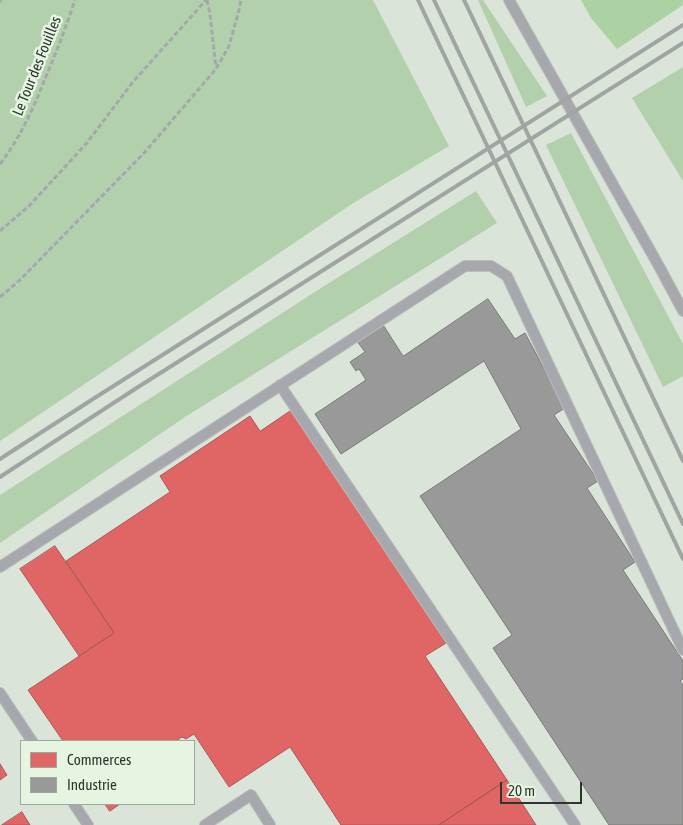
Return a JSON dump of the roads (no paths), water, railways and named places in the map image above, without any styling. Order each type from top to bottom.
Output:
[{"type":"lane","points":[[509,0],[683,311]]},
{"type":"lane","points":[[0,567],[465,266],[491,266],[508,276],[683,650]]},
{"type":"lane","points":[[280,385],[575,825]]},
{"type":"lane","points":[[0,692],[31,740]]},
{"type":"lane","points":[[205,825],[251,795],[270,825]]},
{"type":"lane","points":[[75,805],[88,825]]},
{"type":"railway","points":[[418,0],[683,559]]},
{"type":"railway","points":[[434,0],[683,524]]},
{"type":"railway","points":[[464,0],[683,461]]},
{"type":"railway","points":[[0,459],[683,25]]},
{"type":"railway","points":[[0,477],[135,389],[683,43]]}]
